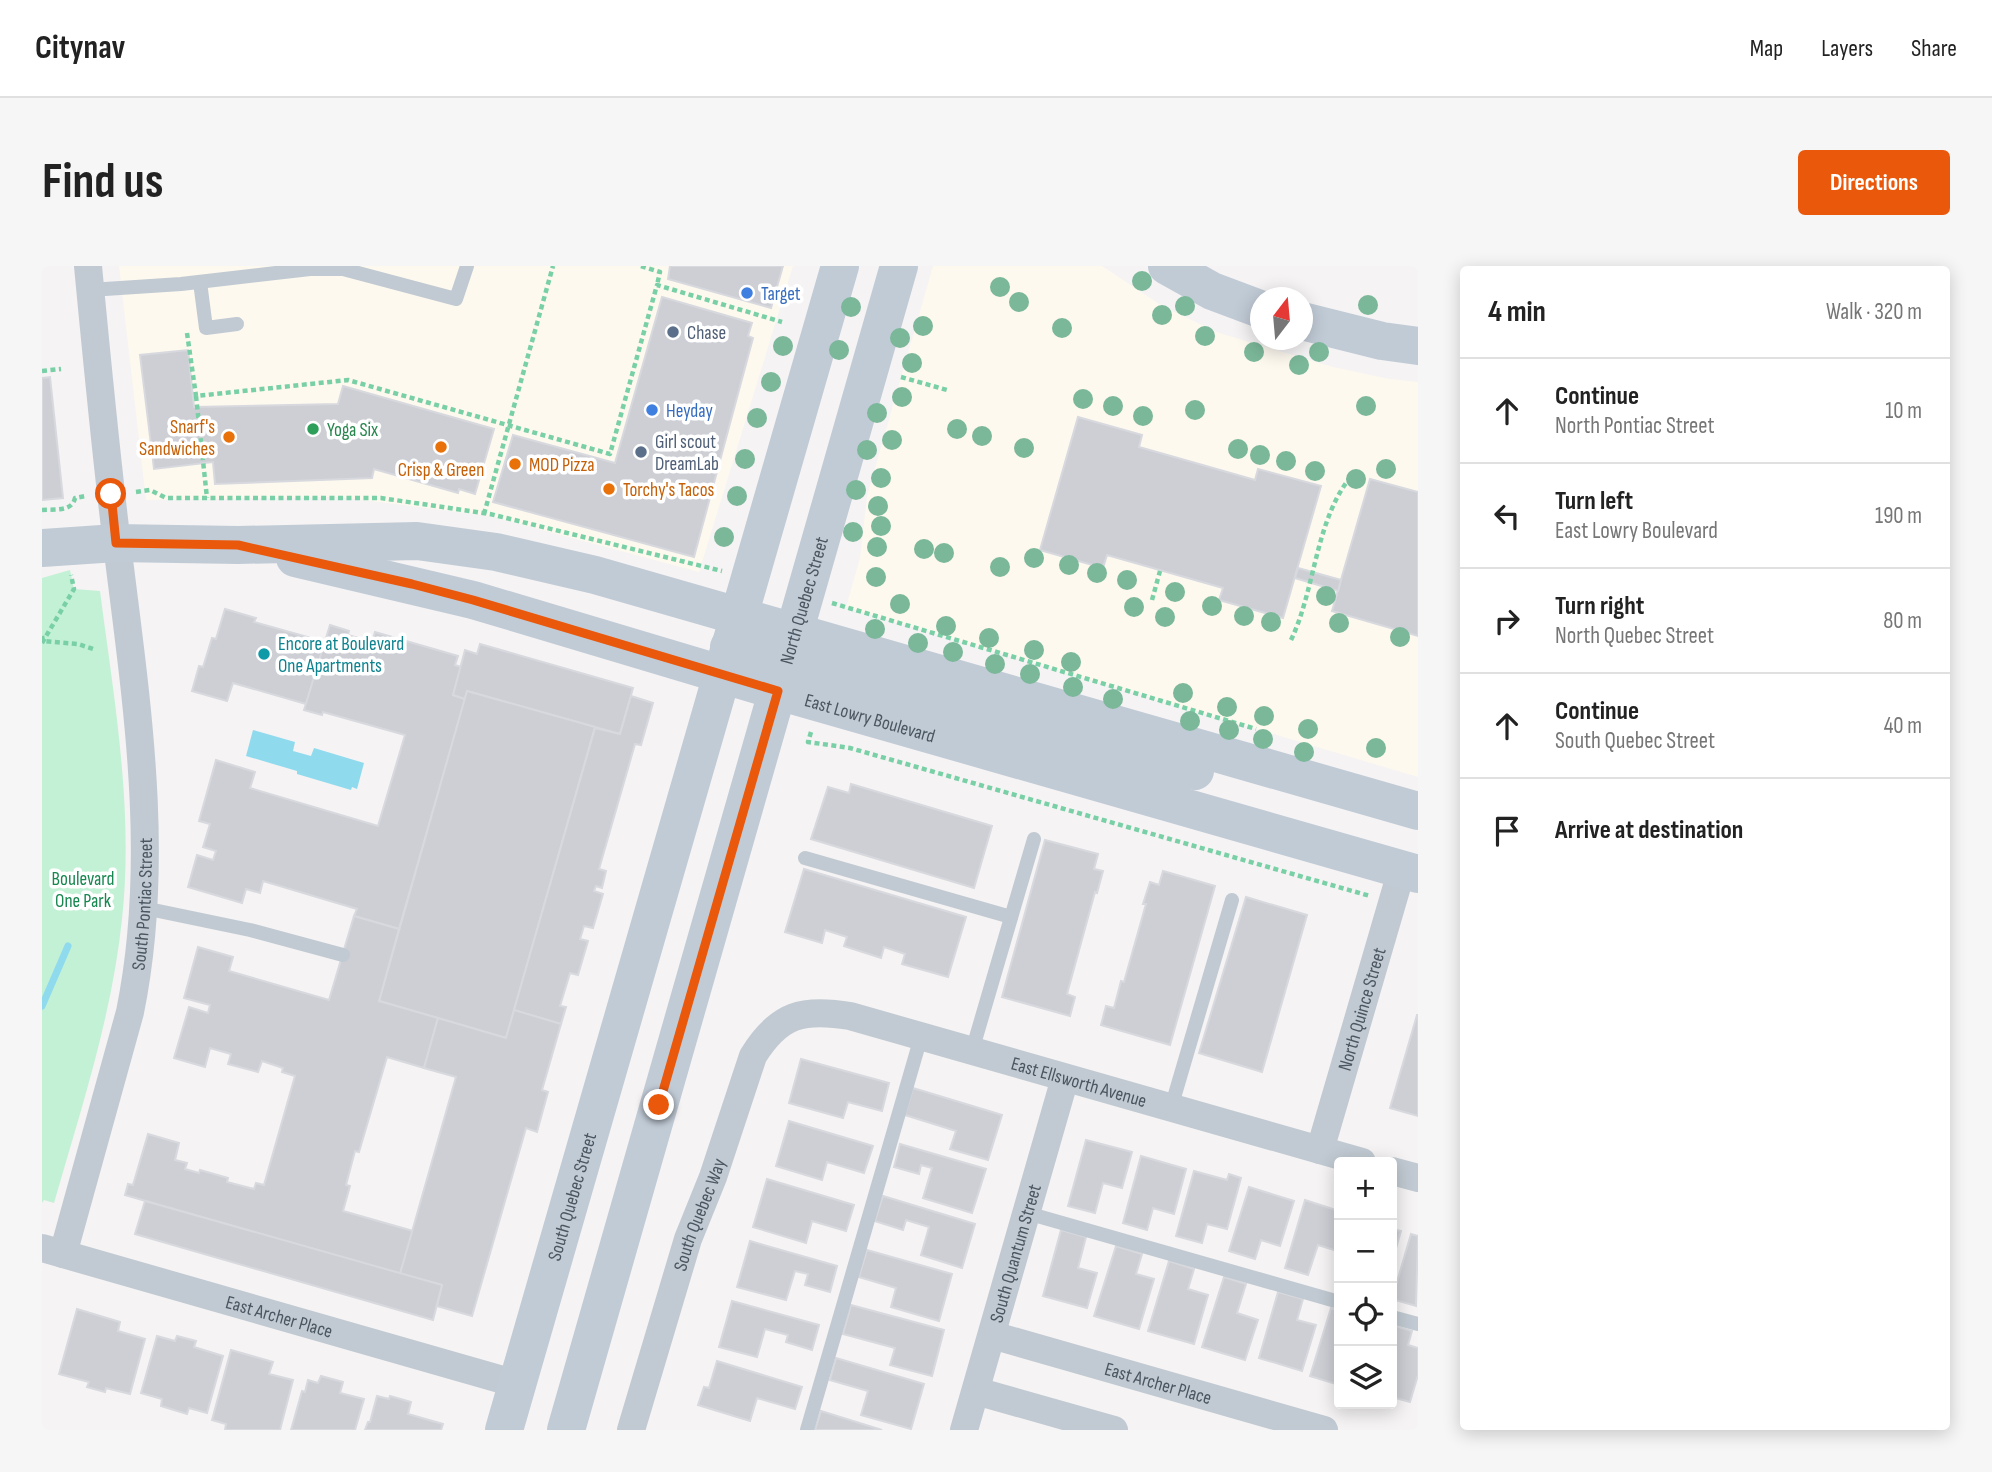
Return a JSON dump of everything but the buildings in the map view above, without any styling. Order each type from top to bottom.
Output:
[{"type":"main road","points":[[730,646],[840,266]]},
{"type":"main road","name":"North Quebec Street","points":[[566,1430],[900,266]]},
{"type":"main road","points":[[1167,266],[1212,291],[1250,305]]},
{"type":"main road","points":[[1313,324],[1382,341],[1418,346]]},
{"type":"main road","name":"East Lowry Boulevard","points":[[56,559],[116,543],[238,545],[417,541],[472,547],[595,575],[730,646],[786,662],[1404,882]]},
{"type":"main road","name":"East Lowry Boulevard","points":[[238,545],[473,600],[730,646],[786,662],[1349,792],[1418,811]]},
{"type":"main road","name":"South Quebec Street","points":[[504,1430],[730,646]]},
{"type":"street","name":"South Pontiac Street","points":[[52,1251],[127,1029],[138,972],[146,858],[141,755],[89,278]]},
{"type":"street","name":"North Quince Street","points":[[1320,1150],[1404,882]]},
{"type":"street","name":"East Ellsworth Avenue","points":[[794,1017],[831,1013],[1344,1157]]},
{"type":"street","name":"South Quebec Way","points":[[631,1430],[688,1239],[713,1177],[753,1056],[764,1038],[776,1026],[794,1017]]},
{"type":"street","name":"South Quantum Street","points":[[964,1430],[1065,1078]]},
{"type":"street","points":[[1397,1172],[1418,1178]]},
{"type":"street","name":"East Archer Place","points":[[52,1251],[517,1384]]},
{"type":"street","name":"East Archer Place","points":[[992,1335],[1324,1430]]},
{"type":"street","points":[[975,1391],[1114,1430]]},
{"type":"lane","points":[[89,278],[200,282],[310,269],[342,269],[456,299],[467,266]]},
{"type":"lane","points":[[200,282],[206,328],[237,324]]},
{"type":"lane","points":[[972,1051],[1034,839]]},
{"type":"lane","points":[[805,858],[1011,917]]},
{"type":"lane","points":[[1171,1108],[1231,900]]},
{"type":"lane","points":[[144,908],[250,930],[343,955]]},
{"type":"lane","points":[[807,1430],[920,1037]]},
{"type":"lane","points":[[1027,1213],[1334,1301]]},
{"type":"lane","points":[[1397,1318],[1418,1324]]},
{"type":"path","points":[[484,513],[553,266]]},
{"type":"path","points":[[196,396],[348,380],[610,454],[660,272],[640,266]]},
{"type":"path","points":[[657,285],[782,322]]},
{"type":"path","points":[[186,324],[207,498]]},
{"type":"path","points":[[42,371],[61,369]]},
{"type":"path","points":[[901,377],[947,390]]},
{"type":"path","points":[[1291,640],[1303,613],[1329,514],[1335,498],[1353,474]]},
{"type":"path","points":[[133,492],[150,490]]},
{"type":"path","points":[[42,510],[69,508],[74,504],[75,498],[87,496]]},
{"type":"path","points":[[56,559],[74,589],[42,640],[78,644],[93,649]]},
{"type":"path","points":[[1152,600],[1160,571]]},
{"type":"path","points":[[846,607],[1257,730]]},
{"type":"path","points":[[808,741],[850,748],[1404,882]]},
{"type":"shaded area","points":[[119,266],[793,266],[699,572],[490,516],[339,497],[146,500]]},
{"type":"shaded area","points":[[933,266],[1102,266],[1164,307],[1219,333],[1250,342],[1250,350],[1276,350],[1333,367],[1418,382],[1418,777],[846,607],[860,558],[867,496]]},
{"type":"green space","name":"Boulevard One Park","points":[[70,570],[74,589],[100,591],[121,755],[126,837],[125,878],[117,955],[103,1027],[54,1203],[44,1200],[42,1203],[42,578]]},
{"type":"water","points":[[253,730],[295,742],[293,751],[311,756],[314,748],[364,763],[357,789],[352,787],[351,790],[297,774],[297,771],[246,756]]},
{"type":"waterway","points":[[42,1006],[68,946]]},
{"type":"place","name":"Target","points":[[747,293]]},
{"type":"place","name":"Chase","points":[[673,332]]},
{"type":"place","name":"Heyday","points":[[652,410]]},
{"type":"place","name":"Yoga Six","points":[[313,429]]},
{"type":"place","name":"Snarf's Sandwiches","points":[[229,437]]},
{"type":"place","name":"Crisp & Green","points":[[441,447]]},
{"type":"place","name":"Girl scout DreamLab","points":[[641,452]]},
{"type":"place","name":"MOD Pizza","points":[[515,464]]},
{"type":"place","name":"Torchy's Tacos","points":[[609,489]]},
{"type":"place","name":"Encore at Boulevard One Apartments","points":[[264,654]]},
{"type":"route","points":[[111,494],[116,543],[238,545],[473,600],[778,691],[659,1105]]}]
